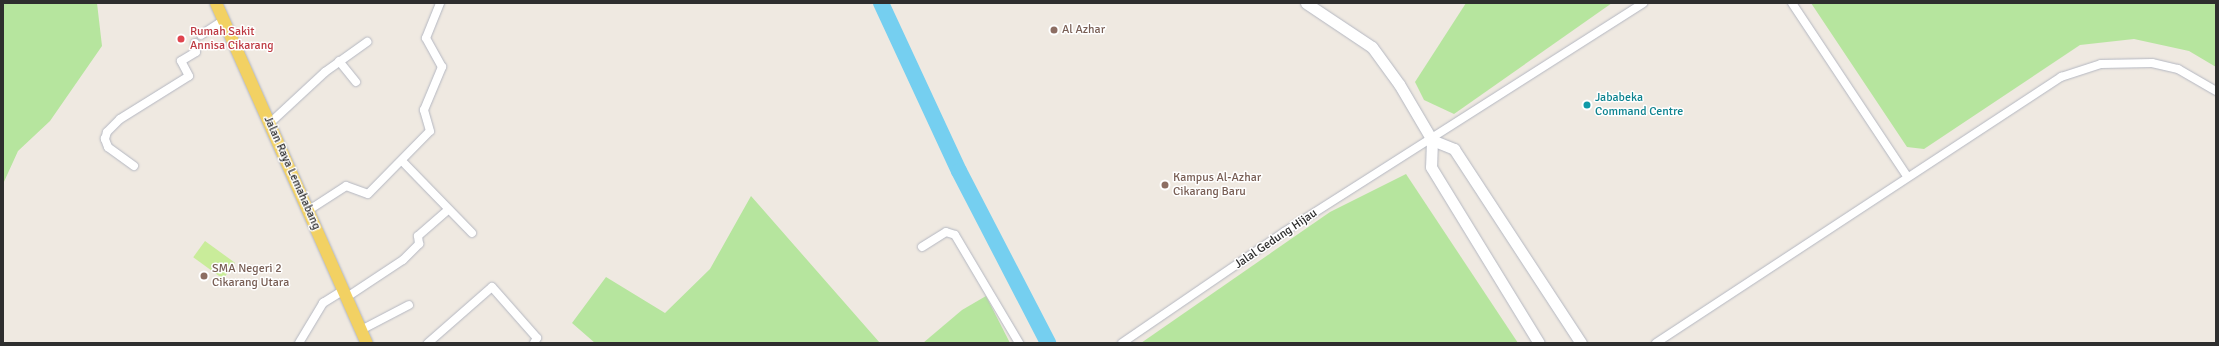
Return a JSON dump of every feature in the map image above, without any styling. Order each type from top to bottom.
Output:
[{"type":"main road","name":"Jalan Raya Lemahabang","points":[[216,3],[346,293],[366,343]]},
{"type":"street","points":[[309,210],[346,186],[368,194],[402,162],[430,131],[424,110],[442,67],[426,38],[440,3]]},
{"type":"street","points":[[1306,3],[1372,47],[1432,140],[1454,149],[1581,343]]},
{"type":"street","name":"Jalal Gedung Hijau","points":[[1122,343],[1284,232],[1432,140],[1643,3]]},
{"type":"street","points":[[1792,3],[1907,176]]},
{"type":"street","points":[[201,35],[224,20]]},
{"type":"street","points":[[270,122],[339,61],[367,42]]},
{"type":"street","points":[[134,166],[108,147],[105,139],[108,132],[120,119],[189,76],[181,61],[197,51],[195,43]]},
{"type":"street","points":[[339,61],[356,82]]},
{"type":"street","points":[[1656,343],[1907,176],[2061,77],[2094,66],[2125,61],[2152,63],[2178,69],[2216,90]]},
{"type":"street","points":[[1432,140],[1431,167],[1539,343]]},
{"type":"street","points":[[402,162],[447,211],[472,233]]},
{"type":"street","points":[[299,343],[323,303],[346,293],[399,264],[419,244],[418,236],[447,211]]},
{"type":"street","points":[[922,247],[946,232],[956,235],[1019,343]]},
{"type":"street","points":[[428,343],[492,287],[537,338],[534,343]]},
{"type":"street","points":[[361,330],[409,304]]},
{"type":"green space","points":[[3,3],[97,3],[102,46],[50,121],[18,151],[3,184]]},
{"type":"green space","points":[[1466,3],[1612,3],[1454,114],[1424,100],[1415,82]]},
{"type":"green space","points":[[1811,3],[2216,3],[2216,67],[2189,51],[2134,39],[2080,45],[1924,149],[1907,147]]},
{"type":"green space","points":[[1406,174],[1518,343],[1141,343],[1330,212]]},
{"type":"green space","points":[[751,196],[880,343],[595,343],[572,323],[606,277],[665,313],[710,269]]},
{"type":"green space","points":[[205,241],[235,263],[223,279],[193,257]]},
{"type":"green space","points":[[986,296],[1010,343],[923,343],[962,310]]},
{"type":"waterway","points":[[881,3],[959,171],[1048,343]]},
{"type":"place","name":"Al Azhar","points":[[1054,30]]},
{"type":"place","name":"Rumah Sakit Annisa Cikarang","points":[[181,39]]},
{"type":"place","name":"Jababeka Command Centre","points":[[1587,105]]},
{"type":"place","name":"Kampus Al-Azhar Cikarang Baru","points":[[1165,185]]},
{"type":"place","name":"SMA Negeri 2 Cikarang Utara","points":[[204,276]]}]
